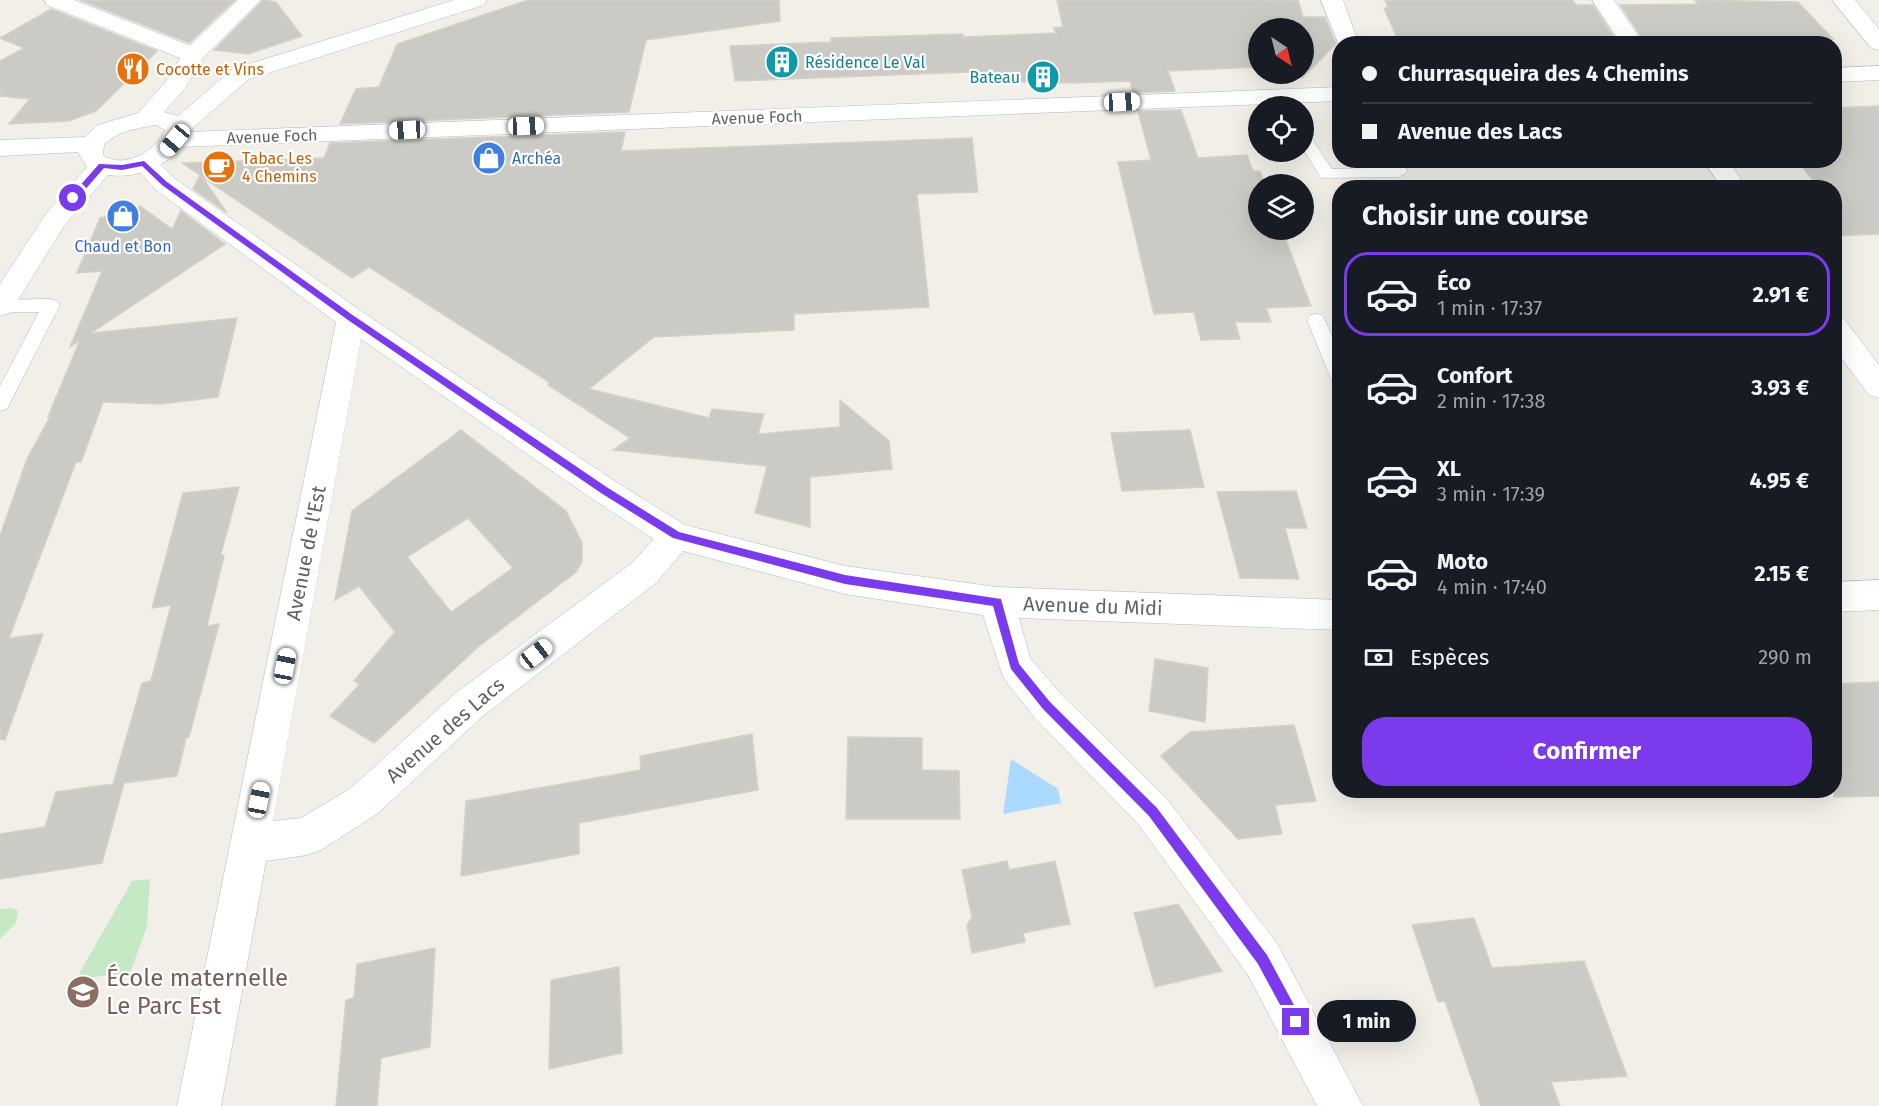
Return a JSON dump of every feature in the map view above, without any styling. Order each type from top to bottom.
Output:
[{"type":"street","points":[[55,0],[233,73]]},
{"type":"street","points":[[146,119],[178,82],[193,55],[250,0]]},
{"type":"street","points":[[1332,0],[1345,36]]},
{"type":"street","points":[[1603,0],[1628,36]]},
{"type":"street","points":[[1843,0],[1879,43]]},
{"type":"street","points":[[178,82],[233,73],[463,2]]},
{"type":"street","points":[[0,148],[97,155],[122,167],[144,163],[167,151],[176,134],[233,73]]},
{"type":"street","points":[[1842,75],[1879,73]]},
{"type":"street","name":"Avenue Foch","points":[[1314,97],[1332,95]]},
{"type":"street","name":"Avenue Foch","points":[[176,134],[1248,103]]},
{"type":"street","points":[[0,306],[97,155],[102,134],[122,123],[156,118],[170,121],[176,134]]},
{"type":"street","name":"Avenue du Midi","points":[[144,163],[165,184],[351,318],[605,491],[676,536],[845,580],[997,602],[1332,615]]},
{"type":"street","name":"Avenue de l'Est","points":[[200,1106],[351,318]]},
{"type":"street","points":[[1842,337],[1879,387]]},
{"type":"street","name":"Avenue des Lacs","points":[[250,844],[307,836],[364,801],[470,704],[644,573],[676,536]]},
{"type":"street","points":[[1842,597],[1879,595]]},
{"type":"street","points":[[997,602],[1015,666],[1047,705],[1153,812],[1263,960],[1341,1106]]},
{"type":"lane","points":[[1314,154],[1327,174],[1399,172],[1398,168]]},
{"type":"lane","points":[[0,306],[51,305],[0,404]]},
{"type":"lane","points":[[1316,320],[1332,360]]},
{"type":"green space","points":[[150,879],[147,926],[130,973],[76,979],[132,881]]},
{"type":"green space","points":[[12,908],[18,911],[16,923],[0,939],[0,909]]},
{"type":"water","points":[[1011,759],[1058,789],[1061,803],[1003,814]]},
{"type":"building","points":[[80,0],[235,0],[189,43]]},
{"type":"building","points":[[263,0],[276,2],[302,36],[248,54],[214,50]]},
{"type":"building","points":[[528,0],[779,0],[780,21],[646,40],[629,112],[340,124],[356,89],[379,87],[397,44]]},
{"type":"building","points":[[1057,0],[1298,0],[1303,17],[1325,17],[1333,36],[1332,48],[1314,66],[1314,18],[1248,18],[1248,67],[1168,71],[1175,91],[1133,93],[1130,81],[1074,83],[971,81],[970,72],[735,81],[730,46],[831,42],[831,38],[963,34],[963,37],[1056,33],[1054,28],[1063,27]]},
{"type":"building","points":[[1385,0],[1573,0],[1576,5],[1593,5],[1613,36],[1396,36],[1384,8],[1388,8]]},
{"type":"building","points":[[1695,0],[1798,2],[1830,36],[1641,36],[1620,5],[1698,4]]},
{"type":"building","points":[[51,9],[157,51],[96,111],[69,121],[9,124],[30,99],[0,96],[0,61],[24,48],[0,38]]},
{"type":"building","points":[[1879,106],[1879,234],[1842,236],[1842,180],[1813,180],[1803,168],[1842,168],[1842,108]]},
{"type":"building","points":[[1181,110],[1198,158],[1247,155],[1253,171],[1260,171],[1261,174],[1248,174],[1248,240],[1286,240],[1311,306],[1266,308],[1271,322],[1235,322],[1240,339],[1201,340],[1194,312],[1154,314],[1118,162],[1151,160],[1138,111]]},
{"type":"building","points":[[625,132],[621,151],[972,138],[978,192],[917,194],[929,307],[794,314],[794,330],[654,337],[589,389],[709,418],[712,409],[764,414],[758,434],[840,427],[840,400],[889,441],[892,469],[810,477],[810,527],[755,513],[767,466],[613,450],[630,438],[548,385],[549,382],[369,267],[352,278],[202,177],[227,213],[193,189],[200,175],[182,163],[324,158],[330,143]]},
{"type":"building","points":[[140,206],[172,229],[181,211],[225,244],[91,333],[237,318],[218,397],[161,404],[103,402],[81,462],[76,462],[9,638],[43,634],[5,740],[0,739],[0,536],[27,459],[50,417],[48,417],[80,340],[70,347],[102,271],[77,273],[100,218]]},
{"type":"building","points":[[461,430],[566,511],[582,543],[582,562],[576,572],[478,647],[374,743],[330,716],[360,684],[354,681],[395,632],[359,586],[335,600],[352,511]],"holes":[[[468,518],[513,568],[451,612],[407,557]]]},
{"type":"building","points":[[1190,430],[1204,487],[1122,491],[1111,433]]},
{"type":"building","points":[[239,487],[221,554],[224,556],[207,626],[219,624],[177,776],[124,783],[102,863],[0,879],[0,834],[45,827],[56,792],[113,784],[142,683],[151,681],[171,605],[152,608],[183,493]]},
{"type":"building","points":[[1296,491],[1307,528],[1285,528],[1299,579],[1240,578],[1217,492]]},
{"type":"building","points":[[1155,659],[1208,668],[1205,722],[1149,711]]},
{"type":"building","points":[[1879,682],[1879,796],[1842,797],[1842,684]]},
{"type":"building","points":[[1294,725],[1316,801],[1275,805],[1282,834],[1238,839],[1161,756],[1190,732]]},
{"type":"building","points":[[752,734],[758,790],[579,823],[579,854],[461,876],[466,801],[641,770],[640,756]]},
{"type":"building","points":[[848,737],[922,738],[922,770],[959,771],[960,819],[846,819]]},
{"type":"building","points":[[1007,861],[1009,870],[1055,861],[1070,924],[1023,933],[1025,942],[972,953],[967,925],[972,917],[962,870]]},
{"type":"building","points":[[1178,904],[1222,971],[1155,987],[1134,913]]},
{"type":"building","points":[[1474,918],[1492,968],[1584,961],[1627,1076],[1551,1082],[1560,1106],[1481,1106],[1445,1001],[1438,1002],[1412,925]]},
{"type":"building","points":[[435,948],[430,1047],[381,1058],[377,1106],[336,1106],[346,1000],[354,998],[357,964]]},
{"type":"building","points":[[619,967],[622,1053],[549,1069],[551,980]]},
{"type":"place","name":"Résidence Le Val","points":[[782,62]]},
{"type":"place","name":"Cocotte et Vins","points":[[133,69]]},
{"type":"place","name":"Bateau","points":[[1043,77]]},
{"type":"place","name":"Archéa","points":[[489,158]]},
{"type":"place","name":"Tabac Les 4 Chemins","points":[[219,167]]},
{"type":"place","name":"Chaud et Bon","points":[[123,216]]},
{"type":"place","name":"École maternelle Le Parc Est","points":[[83,992]]},
{"type":"route","points":[[73,198],[102,166],[122,167],[144,163],[165,184],[351,318],[605,491],[676,536],[845,580],[997,602],[1015,666],[1047,705],[1153,812],[1263,960],[1296,1022]]}]
